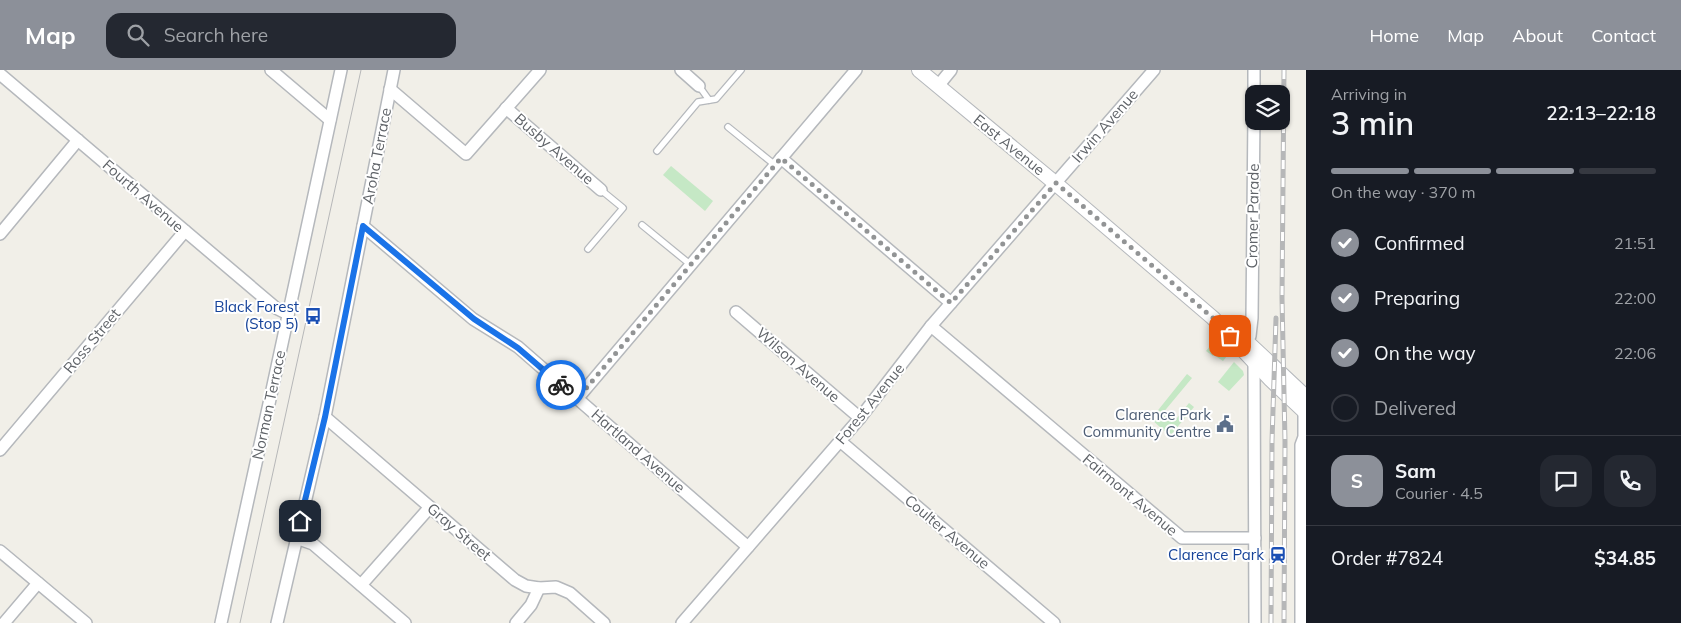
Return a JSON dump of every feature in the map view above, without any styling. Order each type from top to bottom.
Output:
[{"type":"street","points":[[271,70],[330,120]]},
{"type":"street","name":"Norman Terrace","points":[[221,623],[342,70]]},
{"type":"street","name":"Aroha Terrace","points":[[277,623],[325,417],[394,70]]},
{"type":"street","points":[[390,89],[466,154],[540,70]]},
{"type":"street","points":[[681,70],[699,86]]},
{"type":"street","points":[[577,399],[856,70]]},
{"type":"street","name":"East Avenue","points":[[919,70],[1056,183],[1213,318],[1242,338],[1306,397]]},
{"type":"street","points":[[938,86],[951,70]]},
{"type":"street","name":"Irwin Avenue","points":[[1056,183],[1154,70]]},
{"type":"street","points":[[1254,70],[1254,85]]},
{"type":"street","name":"Fourth Avenue","points":[[0,74],[276,308],[288,314]]},
{"type":"street","name":"Busby Avenue","points":[[506,108],[601,190]]},
{"type":"street","name":"Cromer Parade","points":[[1242,338],[1252,318],[1254,130]]},
{"type":"street","points":[[0,234],[78,140]]},
{"type":"street","points":[[778,162],[951,303]]},
{"type":"street","name":"Forest Avenue","points":[[682,623],[860,418],[931,326],[1056,183]]},
{"type":"street","name":"Hartland Avenue","points":[[363,226],[474,319],[518,348],[748,547]]},
{"type":"street","name":"Ross Street","points":[[0,450],[185,231]]},
{"type":"street","name":"Wilson Avenue","points":[[736,312],[860,418]]},
{"type":"street","name":"East Avenue","points":[[1213,318],[1305,413]]},
{"type":"street","name":"Fairmont Avenue","points":[[931,326],[1182,538],[1255,538]]},
{"type":"street","points":[[1254,362],[1255,623]]},
{"type":"street","points":[[1254,398],[1262,385],[1271,380]]},
{"type":"street","points":[[1301,623],[1301,445],[1305,436],[1305,413]]},
{"type":"street","name":"Gray Street","points":[[325,417],[515,580],[526,586],[539,588],[556,587],[570,594],[604,623]]},
{"type":"street","name":"Coulter Avenue","points":[[840,440],[1054,623]]},
{"type":"street","points":[[361,585],[430,507]]},
{"type":"street","points":[[296,538],[313,544],[405,623]]},
{"type":"street","points":[[0,551],[86,623]]},
{"type":"street","points":[[4,623],[38,583]]},
{"type":"street","points":[[516,623],[531,605],[539,588]]},
{"type":"lane","points":[[657,151],[698,102],[716,99],[741,70]]},
{"type":"lane","points":[[699,86],[709,100]]},
{"type":"lane","points":[[728,127],[778,162]]},
{"type":"lane","points":[[588,248],[622,208],[601,190]]},
{"type":"lane","points":[[642,225],[690,265]]},
{"type":"green space","points":[[671,166],[713,201],[705,211],[663,175]]},
{"type":"green space","points":[[1215,340],[1226,351],[1227,356],[1223,361],[1206,351]]},
{"type":"green space","points":[[1234,362],[1243,371],[1244,375],[1229,391],[1218,382]]},
{"type":"green space","points":[[1187,374],[1192,378],[1162,414],[1170,420],[1177,418],[1189,403],[1194,407],[1170,436],[1151,419]]},
{"type":"tram line","points":[[240,623],[361,70]]},
{"type":"railway","points":[[1284,70],[1282,298],[1285,442],[1284,623]]},
{"type":"railway","points":[[1271,623],[1272,441],[1276,318]]},
{"type":"way so far","points":[[561,385],[577,399],[781,158],[951,303],[1056,183],[1213,318],[1230,336]]},
{"type":"place","name":"Black Forest (Stop 5)","points":[[313,316]]},
{"type":"place","name":"Clarence Park Community Centre","points":[[1225,424]]},
{"type":"place","name":"Clarence Park","points":[[1278,555]]},
{"type":"route","points":[[300,521],[325,417],[363,226],[474,319],[518,348],[561,385]]}]
